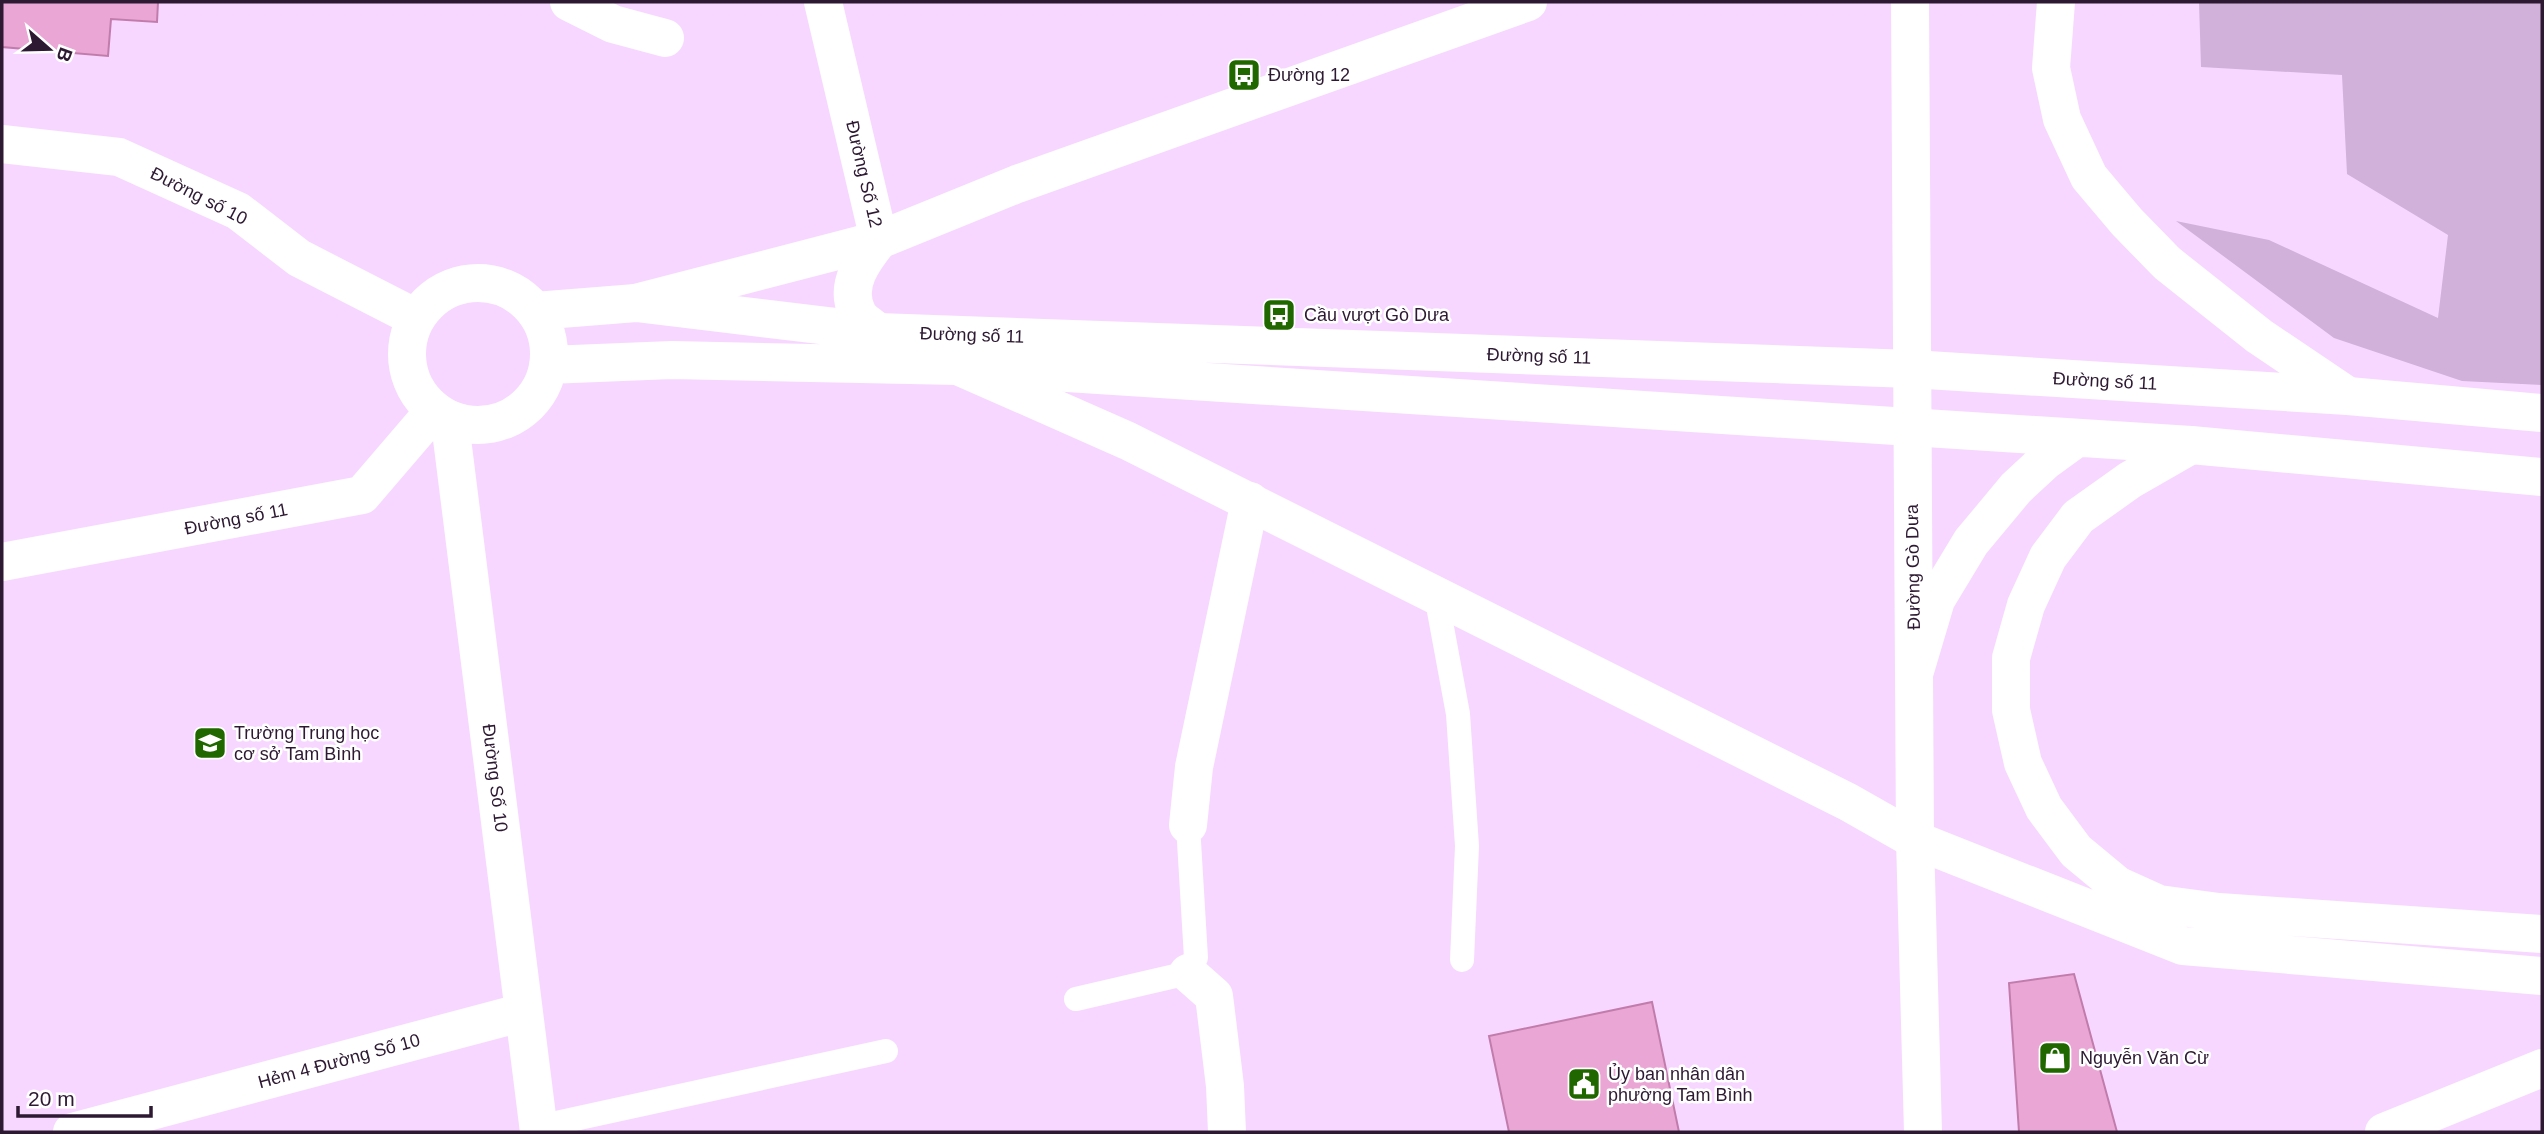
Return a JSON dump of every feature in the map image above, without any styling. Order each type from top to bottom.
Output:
[{"type":"main road","points":[[569,2],[614,24],[665,38]]},
{"type":"main road","name":"Đường Số 12","points":[[823,2],[879,240],[858,265],[852,295],[858,314],[878,332]]},
{"type":"main road","points":[[636,303],[879,240],[1017,184],[1528,2]]},
{"type":"main road","name":"Đường Gò Dưa","points":[[1910,2],[1915,840],[1923,1132]]},
{"type":"main road","points":[[2056,2],[2051,68],[2062,119],[2089,177],[2167,263],[2259,336],[2348,396]]},
{"type":"main road","name":"Đường số 10","points":[[2,144],[119,157],[238,211],[299,258],[416,318]]},
{"type":"main road","points":[[474,282],[492,283],[524,299],[535,311],[547,337],[548,365],[542,385],[530,402],[515,415],[495,423],[476,426],[442,417],[414,386],[408,370],[406,351],[410,334],[416,318],[427,303],[441,292],[474,282]]},
{"type":"main road","name":"Đường số 11","points":[[535,311],[636,303],[878,332],[1911,369],[2348,396],[2542,413]]},
{"type":"main road","name":"Đường số 11","points":[[548,365],[672,359],[958,366],[2190,445],[2542,477]]},
{"type":"main road","points":[[958,366],[1128,441],[1250,501],[1848,802],[1915,840],[2183,946],[2542,976]]},
{"type":"main road","name":"Đường số 11","points":[[2,562],[362,495],[442,417]]},
{"type":"main road","name":"Đường Số 10","points":[[442,417],[539,1130]]},
{"type":"main road","points":[[1914,674],[1936,600],[1971,542],[2016,488],[2044,462],[2077,438]]},
{"type":"main road","points":[[2190,445],[2130,480],[2078,517],[2048,557],[2026,605],[2011,658],[2011,710],[2023,764],[2044,808],[2076,851],[2117,885],[2159,904],[2218,912],[2542,934]]},
{"type":"main road","points":[[1188,825],[1194,766],[1250,501]]},
{"type":"main road","points":[[1192,965],[1214,996],[1225,1086],[1227,1132]]},
{"type":"main road","name":"Hẻm 4 Đường Số 10","points":[[72,1132],[524,1012]]},
{"type":"main road","points":[[2384,1132],[2542,1068]]},
{"type":"lane","points":[[1436,595],[1458,714],[1466,833],[1462,960]]},
{"type":"lane","points":[[1076,999],[1192,965],[1188,825]]},
{"type":"lane","points":[[539,1130],[886,1051]]},
{"type":"shaded area","points":[[2199,2],[2542,2],[2542,385],[2462,381],[2334,338],[2176,221],[2269,240],[2438,318],[2448,235],[2347,174],[2342,75],[2201,67]]},
{"type":"building","points":[[2,2],[158,2],[157,22],[111,19],[108,56],[2,47]]},
{"type":"building","name":"Nguyễn Văn Cừ","points":[[2074,974],[2117,1132],[2019,1132],[2009,983]]},
{"type":"building","name":"Ủy ban nhân dân phường Tam Bình","points":[[1652,1002],[1679,1132],[1509,1132],[1489,1036]]},
{"type":"place","name":"Đường 12","points":[[1244,75]]},
{"type":"place","name":"Cầu vượt Gò Dưa","points":[[1279,315]]},
{"type":"place","name":"Trường Trung học cơ sở Tam Bình","points":[[210,743]]},
{"type":"place","name":"Nguyễn Văn Cừ","points":[[2055,1058]]},
{"type":"place","name":"Ủy ban nhân dân phường Tam Bình","points":[[1584,1084]]}]
